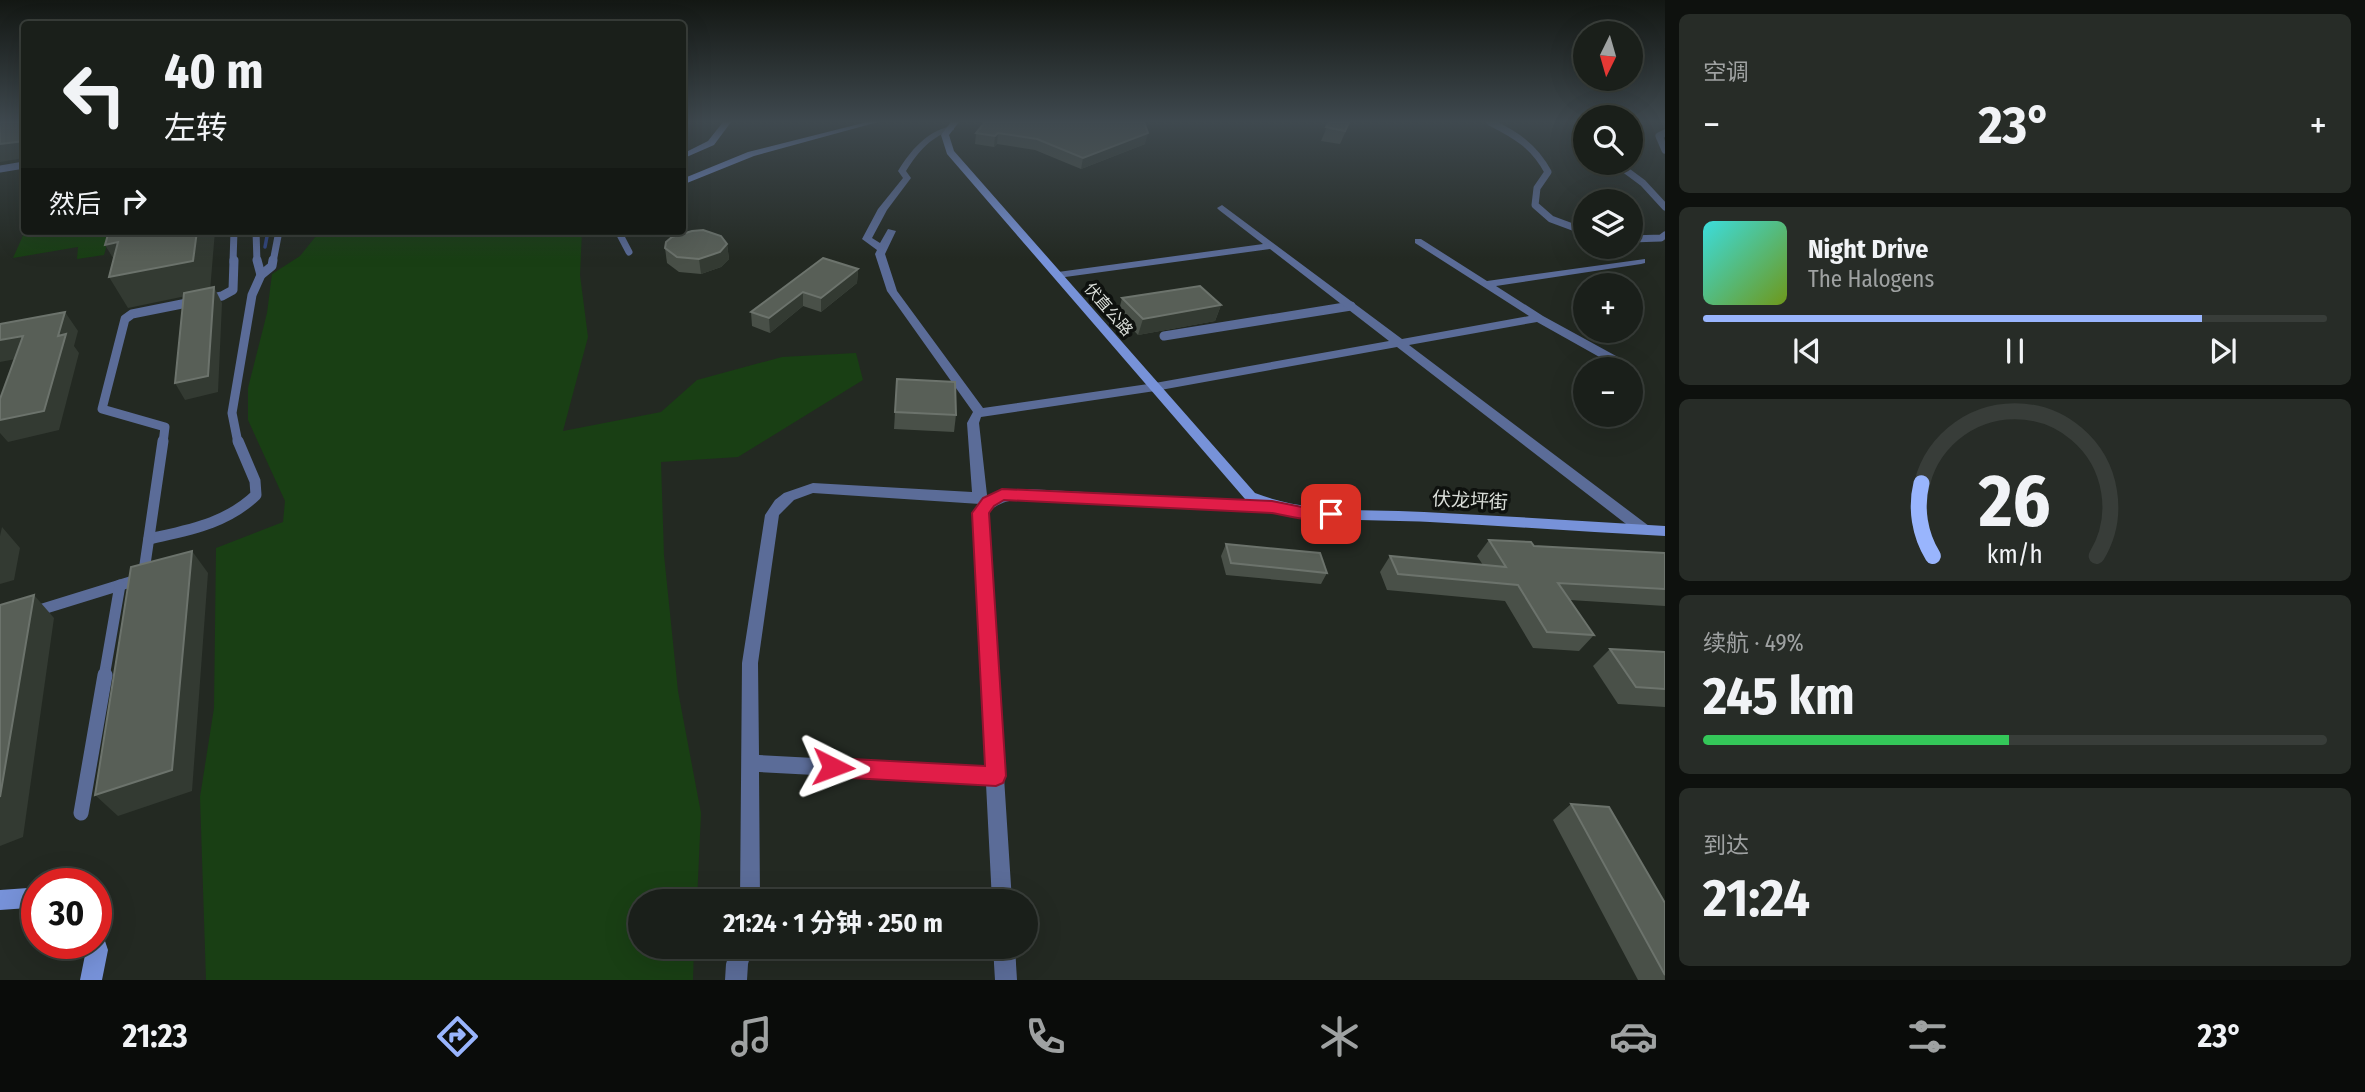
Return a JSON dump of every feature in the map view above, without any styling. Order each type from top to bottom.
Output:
[{"type":"main road","points":[[686,180],[717,168]]},
{"type":"main road","name":"伏直公路","points":[[964,168],[1243,489],[1250,496],[1272,507]]},
{"type":"main road","name":"伏龙坪街","points":[[1272,507],[1307,513],[1665,531]]},
{"type":"main road","points":[[0,900],[21,898]]},
{"type":"main road","points":[[91,980],[95,959]]},
{"type":"street","points":[[883,249],[867,239],[883,209],[907,178],[902,172],[905,168]]},
{"type":"street","points":[[1222,208],[1644,530]]},
{"type":"street","points":[[891,231],[880,254],[892,291],[980,413]]},
{"type":"street","points":[[1418,242],[1539,318],[1609,357]]},
{"type":"street","points":[[1058,275],[1272,246]]},
{"type":"street","points":[[1486,284],[1642,261]]},
{"type":"street","points":[[1001,889],[980,513],[984,499],[973,423],[976,415],[1155,387],[1539,318]]},
{"type":"street","points":[[750,889],[750,663],[772,515],[780,502],[794,492],[813,488],[984,499],[1028,494],[1272,507]]},
{"type":"street","points":[[752,763],[996,776]]},
{"type":"street","points":[[736,980],[739,959]]},
{"type":"street","points":[[1005,959],[1006,980]]},
{"type":"lane","points":[[1546,168],[1548,172],[1537,188],[1535,205],[1551,219],[1573,227]]},
{"type":"lane","points":[[1632,175],[1665,207]]},
{"type":"lane","points":[[27,614],[143,578],[165,427],[102,409],[125,319],[132,314],[222,296],[233,290],[234,235]]},
{"type":"lane","points":[[256,235],[257,261],[261,275]]},
{"type":"lane","points":[[149,539],[213,523],[246,506],[256,495],[255,481],[239,445],[232,413],[252,295],[261,275],[272,266],[278,235]]},
{"type":"lane","points":[[620,235],[629,252]]},
{"type":"lane","points":[[1643,239],[1661,238],[1665,235]]},
{"type":"lane","points":[[1164,336],[1351,306]]},
{"type":"lane","points":[[80,813],[120,585]]},
{"type":"green space","points":[[23,235],[110,235],[104,255],[77,259],[78,247],[13,258]]},
{"type":"green space","points":[[317,235],[582,235],[580,275],[588,337],[563,431],[661,412],[697,380],[782,357],[856,353],[863,380],[738,457],[661,462],[664,555],[678,691],[701,813],[698,889],[628,889],[628,959],[694,959],[693,980],[206,980],[200,797],[214,708],[216,548],[283,522],[285,501],[248,420],[248,388],[267,313],[272,274],[300,256]]},
{"type":"building","points":[[703,230],[721,236],[727,244],[720,252],[699,259],[677,257],[665,248],[666,242],[672,237],[686,235],[692,231]]},
{"type":"building","points":[[108,235],[196,235],[193,261],[109,277],[118,242],[105,245]]},
{"type":"building","points":[[823,258],[858,269],[821,298],[803,292],[769,318],[751,312]]},
{"type":"building","points":[[1200,286],[1221,305],[1143,319],[1122,298]]},
{"type":"building","points":[[214,287],[208,376],[175,383],[184,293]]},
{"type":"building","points":[[65,312],[58,336],[66,334],[44,411],[0,420],[0,399],[23,336],[0,340],[0,324]]},
{"type":"building","points":[[897,379],[955,382],[956,415],[895,412]]},
{"type":"building","points":[[1489,540],[1531,542],[1534,546],[1665,553],[1665,589],[1558,583],[1594,635],[1547,632],[1518,585],[1398,574],[1390,556],[1506,567]]},
{"type":"building","points":[[1226,544],[1320,553],[1327,573],[1231,563]]},
{"type":"building","points":[[192,551],[172,770],[95,795],[131,567]]},
{"type":"building","points":[[34,595],[0,797],[0,605]]},
{"type":"building","points":[[1610,649],[1665,652],[1665,689],[1636,687]]},
{"type":"building","points":[[1571,804],[1609,807],[1665,903],[1665,975]]},
{"type":"waterway","points":[[265,247],[267,235]]},
{"type":"route","points":[[833,767],[996,776],[980,513],[988,502],[1002,495],[1028,494],[1272,507],[1331,514]]}]
